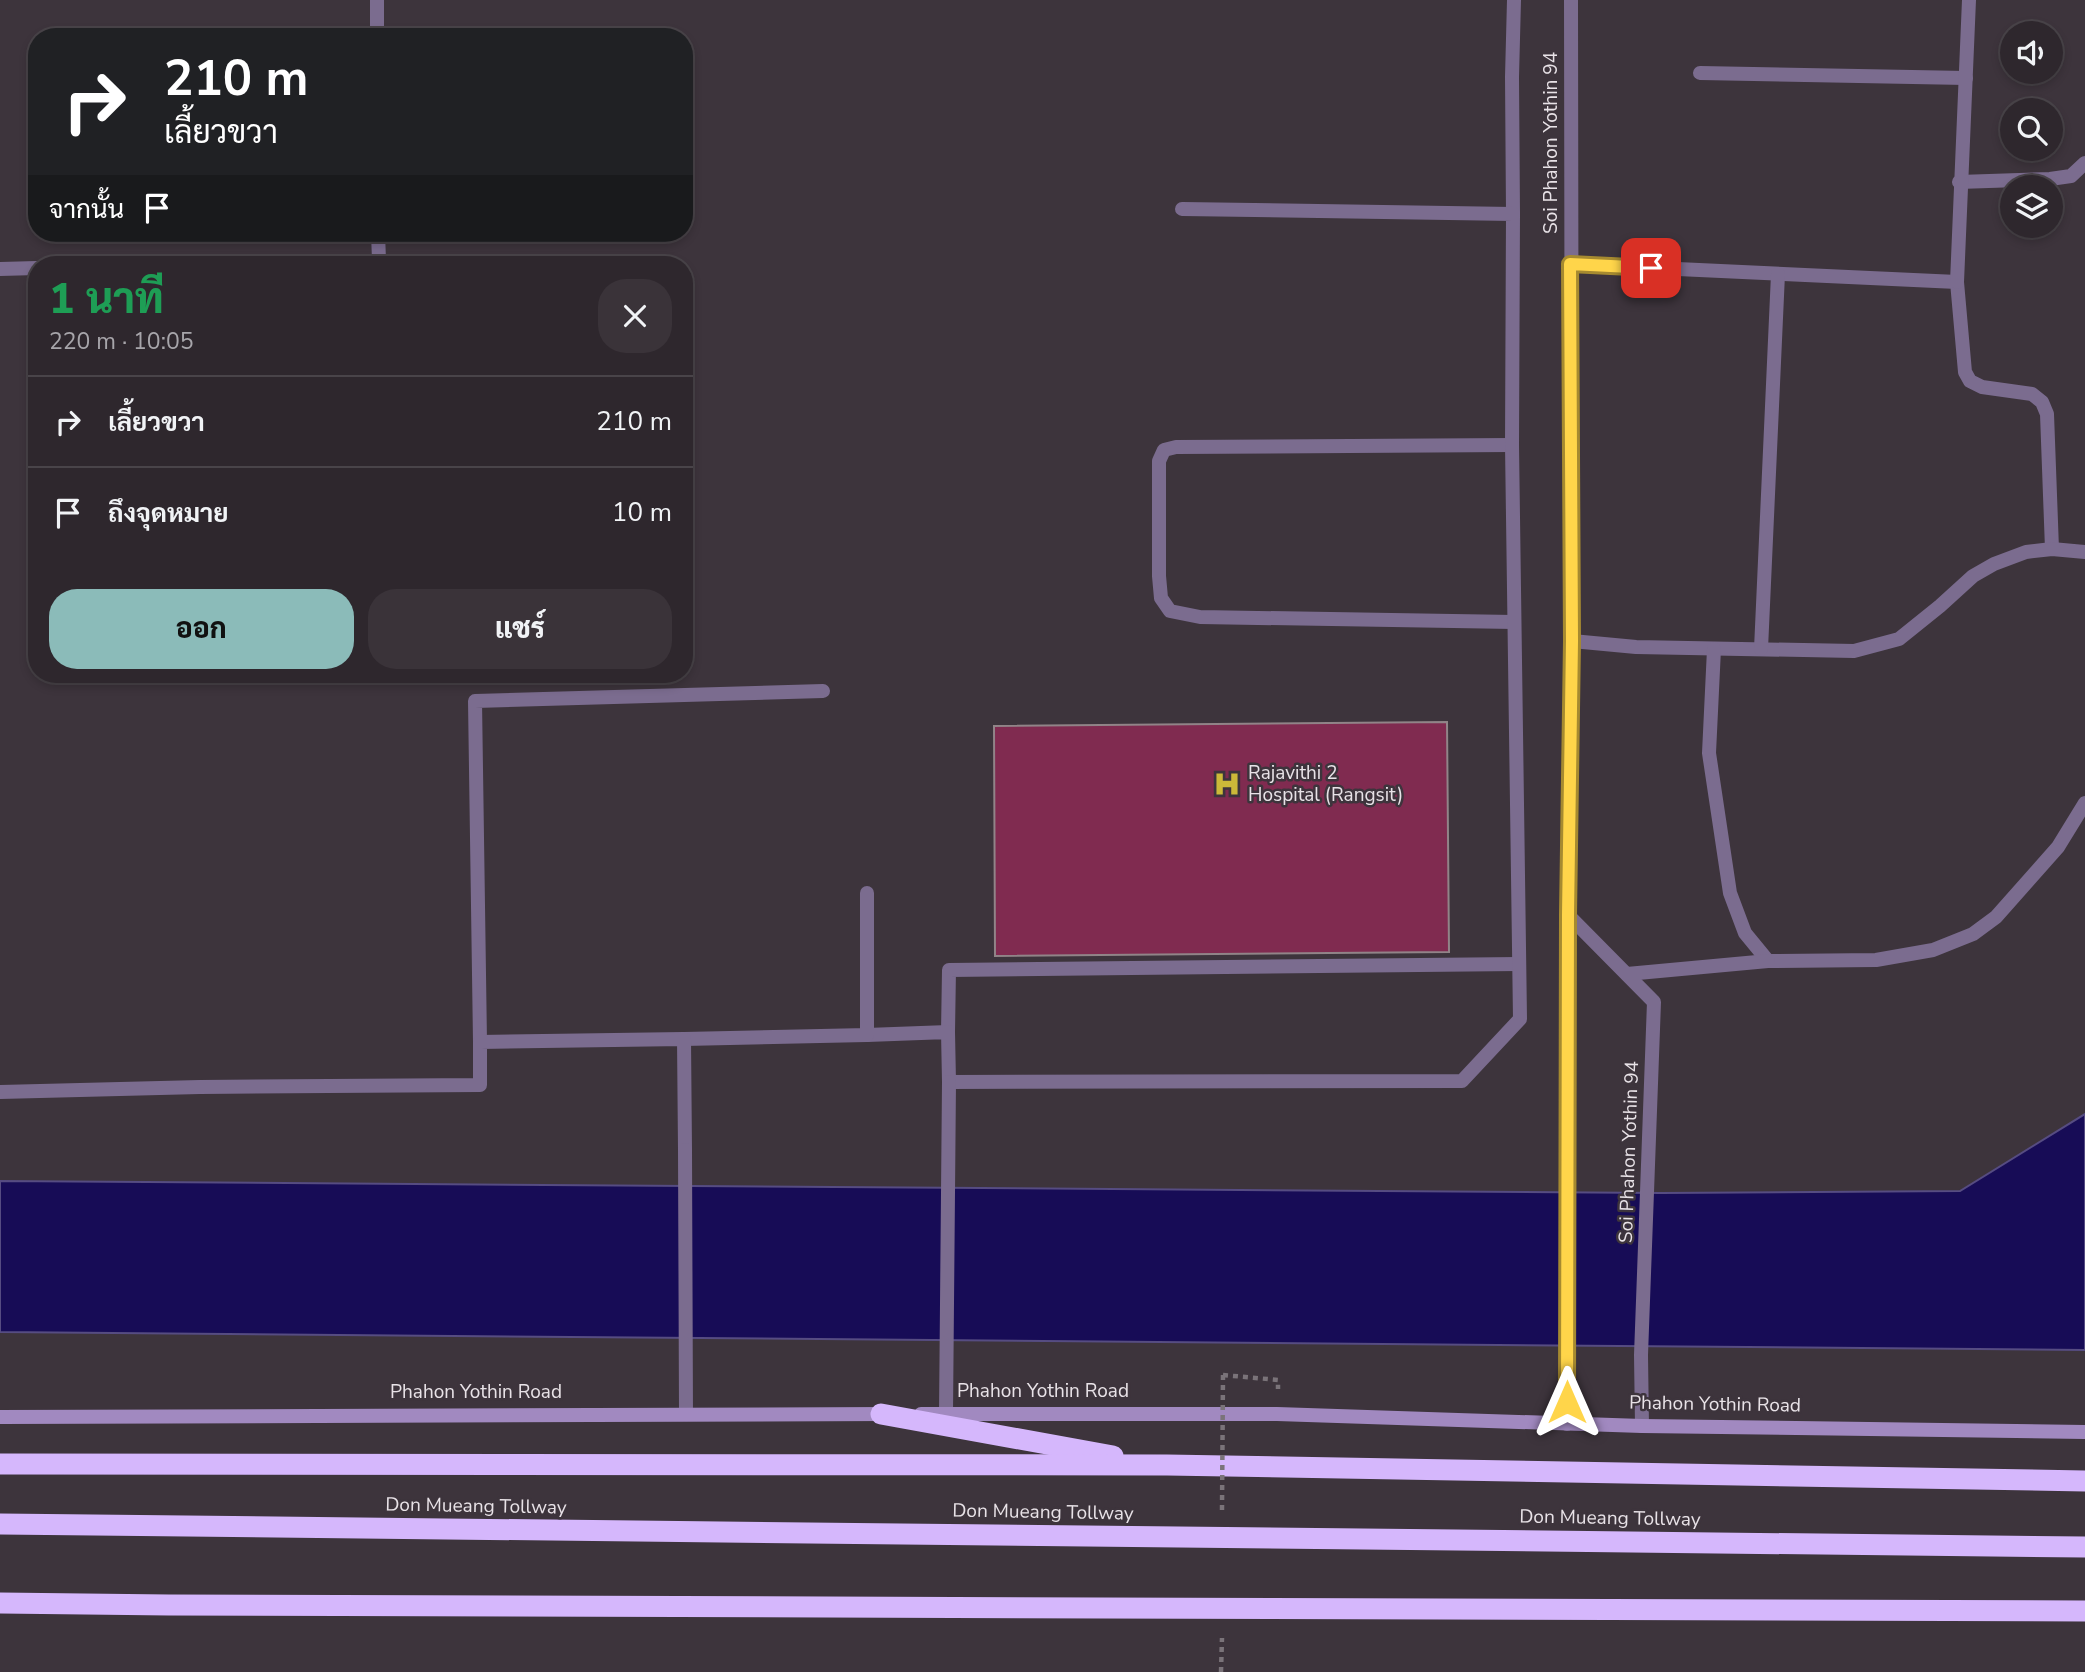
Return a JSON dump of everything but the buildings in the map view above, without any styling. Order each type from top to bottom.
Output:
[{"type":"highway","points":[[881,1414],[1167,1465]]},
{"type":"highway","points":[[0,1464],[1167,1465],[2085,1481]]},
{"type":"highway","name":"Don Mueang Tollway","points":[[0,1524],[2085,1547]]},
{"type":"highway","points":[[0,1603],[2085,1611]]},
{"type":"highway","points":[[0,1609],[2085,1617]]},
{"type":"main road","name":"Phahon Yothin Road","points":[[0,1417],[1277,1414],[1642,1426],[2085,1432]]},
{"type":"street","points":[[377,0],[377,28]]},
{"type":"street","points":[[949,1082],[1462,1081],[1520,1019],[1512,445],[1514,0]]},
{"type":"street","name":"Soi Phahon Yothin 94","points":[[1567,1424],[1568,915],[1572,641],[1571,0]]},
{"type":"street","points":[[1969,0],[1964,136],[1959,182],[1957,282],[1965,372],[1970,382],[1982,387],[2032,394],[2042,402],[2048,414],[2052,548]]},
{"type":"street","points":[[1700,73],[1966,78]]},
{"type":"street","points":[[1959,182],[2050,180],[2071,176],[2085,163]]},
{"type":"street","points":[[1182,209],[1513,214]]},
{"type":"street","points":[[1570,264],[1957,282]]},
{"type":"street","points":[[0,269],[28,268]]},
{"type":"street","points":[[1761,649],[1778,274]]},
{"type":"street","points":[[1512,445],[1176,447],[1164,450],[1160,461],[1159,576],[1161,598],[1170,611],[1200,617],[1514,622]]},
{"type":"street","points":[[1572,641],[1636,647],[1854,651],[1899,639],[1973,576],[1994,564],[2026,552],[2052,548],[2085,552]]},
{"type":"street","points":[[1714,649],[1709,753],[1730,893],[1745,933],[1768,961]]},
{"type":"street","points":[[0,1092],[480,1085],[475,701],[823,691]]},
{"type":"street","points":[[1627,974],[1768,961],[1876,960],[1933,950],[1973,934],[1996,917],[2059,847],[2085,803]]},
{"type":"street","points":[[867,893],[867,1035]]},
{"type":"street","name":"Soi Phahon Yothin 94","points":[[1568,915],[1654,1002],[1641,1355],[1642,1426]]},
{"type":"street","points":[[946,1413],[949,970],[1519,964]]},
{"type":"street","points":[[480,1042],[948,1032]]},
{"type":"street","points":[[684,1039],[686,1414]]},
{"type":"path","points":[[1223,1375],[1278,1380],[1277,1414]]},
{"type":"shaded area","points":[[2085,1114],[2085,1350],[0,1332],[0,1181],[1661,1193],[1960,1191]]},
{"type":"place","name":"Rajavithi 2 Hospital (Rangsit)","points":[[1227,784]]},
{"type":"route","points":[[1567,1402],[1568,915],[1572,641],[1570,264],[1651,268]]}]
